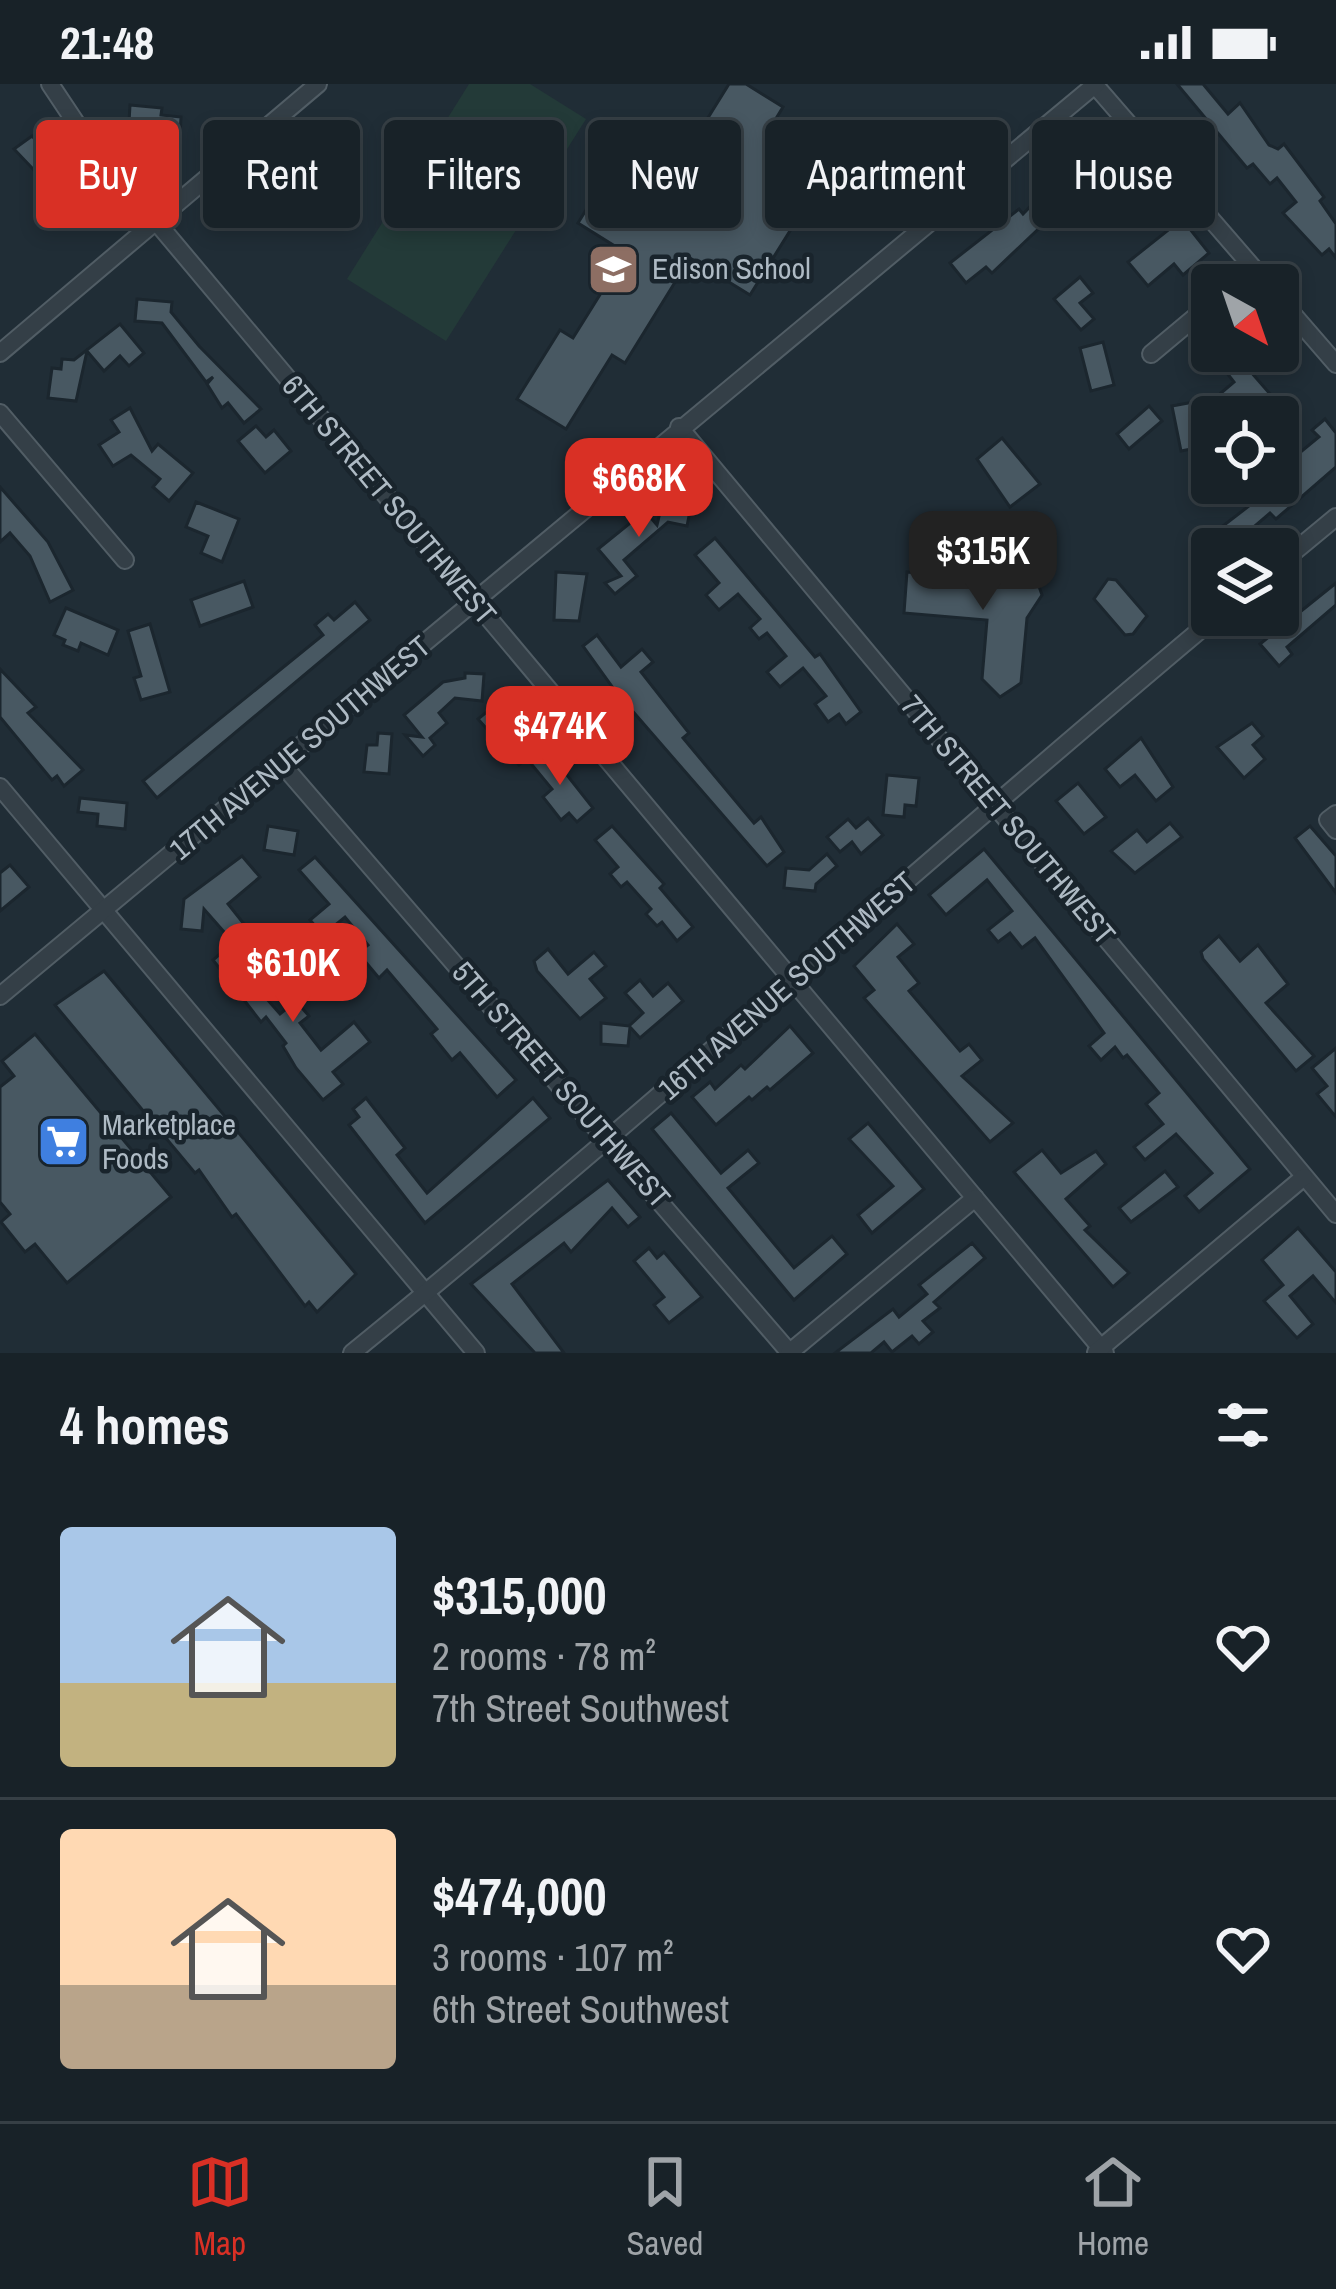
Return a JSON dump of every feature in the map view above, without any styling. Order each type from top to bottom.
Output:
[{"type":"street","name":"6TH STREET SOUTHWEST","points":[[50,84],[74,120]]},
{"type":"street","points":[[179,201],[318,84]]},
{"type":"street","points":[[1095,84],[1250,264]]},
{"type":"street","name":"17TH AVENUE SOUTHWEST","points":[[0,996],[106,913],[680,427],[1095,84]]},
{"type":"street","points":[[0,353],[148,228]]},
{"type":"street","name":"6TH STREET SOUTHWEST","points":[[164,228],[1100,1351]]},
{"type":"street","points":[[1151,354],[1191,321]]},
{"type":"street","points":[[1299,321],[1336,364]]},
{"type":"street","points":[[0,413],[125,560]]},
{"type":"street","name":"7TH STREET SOUTHWEST","points":[[680,427],[1336,1214]]},
{"type":"street","points":[[1299,548],[1336,517]]},
{"type":"street","name":"16TH AVENUE SOUTHWEST","points":[[352,1353],[795,982],[995,803],[1193,636]]},
{"type":"street","name":"5TH STREET SOUTHWEST","points":[[282,764],[789,1353]]},
{"type":"street","points":[[0,787],[476,1353]]},
{"type":"street","points":[[1100,1351],[1304,1177]]},
{"type":"street","points":[[789,1353],[975,1198]]},
{"type":"green space","points":[[469,84],[530,84],[586,119],[564,154],[564,120],[446,120]]},
{"type":"green space","points":[[384,220],[384,228],[517,228],[446,341],[347,279]]},
{"type":"building","name":"Edison School","points":[[729,84],[746,84],[783,107],[775,120],[765,120],[765,228],[792,228],[750,295],[690,258],[625,363],[612,355],[566,429],[517,399],[560,330],[573,338],[626,253],[578,223],[588,207],[588,228],[741,228],[741,120],[707,120]]},
{"type":"building","points":[[1177,84],[1203,84],[1228,114],[1240,103],[1269,145],[1278,149],[1284,144],[1324,197],[1320,201],[1336,224],[1336,258],[1329,249],[1322,255],[1283,213],[1296,202],[1277,178],[1270,184],[1253,164],[1247,168],[1215,130],[1215,120],[1207,120]]},
{"type":"building","points":[[130,105],[162,108],[161,115],[181,117],[180,135],[179,120],[129,120]]},
{"type":"building","points":[[32,136],[36,172],[14,149]]},
{"type":"building","points":[[1032,205],[1032,228],[1039,228],[992,273],[986,267],[966,283],[950,263],[995,228],[1008,228],[1008,218],[1019,209],[1023,214]]},
{"type":"building","points":[[1171,228],[1189,228],[1209,253],[1183,275],[1174,264],[1148,286],[1128,262]]},
{"type":"building","points":[[1080,277],[1093,293],[1080,303],[1094,319],[1081,330],[1054,299]]},
{"type":"building","points":[[137,299],[172,302],[171,312],[199,346],[261,409],[244,423],[228,403],[222,408],[207,384],[213,377],[206,382],[162,323],[135,321]]},
{"type":"building","points":[[120,324],[144,353],[129,366],[120,356],[104,371],[87,351],[76,401],[48,398],[52,368],[61,369],[62,359],[74,360]]},
{"type":"building","points":[[1103,342],[1114,385],[1091,391],[1080,348]]},
{"type":"building","points":[[1226,372],[1251,372],[1272,396],[1224,396],[1221,393],[1234,382]]},
{"type":"building","points":[[1191,402],[1191,449],[1181,451],[1172,406]]},
{"type":"building","points":[[1149,406],[1162,421],[1129,449],[1117,434]]},
{"type":"building","points":[[130,408],[152,451],[158,444],[193,473],[169,501],[153,487],[160,479],[131,455],[113,466],[99,445],[119,432],[111,420]]},
{"type":"building","points":[[1325,419],[1336,433],[1336,467],[1299,499],[1299,453],[1319,437],[1312,430]]},
{"type":"building","points":[[256,426],[266,437],[274,430],[291,451],[265,473],[238,441]]},
{"type":"building","points":[[1002,438],[1040,484],[1010,507],[977,459]]},
{"type":"building","points":[[0,487],[48,542],[73,590],[50,602],[30,556],[10,533],[0,542]]},
{"type":"building","points":[[663,500],[691,506],[687,526],[668,522],[624,560],[637,576],[615,594],[605,583],[621,576],[598,549],[645,511],[657,525]]},
{"type":"building","points":[[196,502],[239,519],[222,562],[201,553],[208,536],[186,527]]},
{"type":"building","points":[[1252,504],[1293,504],[1276,519],[1270,513],[1252,528],[1220,528]]},
{"type":"building","points":[[715,538],[815,657],[820,654],[861,712],[846,724],[839,714],[828,722],[815,704],[826,696],[803,668],[780,687],[767,672],[786,656],[767,633],[759,639],[750,628],[760,619],[738,594],[719,610],[706,595],[719,583],[695,555]]},
{"type":"building","points":[[1017,563],[1035,575],[1042,595],[1027,618],[1021,683],[1000,697],[982,679],[987,620],[904,613],[907,572],[927,574],[928,569],[981,577],[996,565]]},
{"type":"building","points":[[556,572],[587,574],[579,621],[554,620]]},
{"type":"building","points":[[1108,579],[1116,580],[1147,616],[1133,634],[1125,635],[1094,599]]},
{"type":"building","points":[[244,581],[253,607],[200,626],[191,600]]},
{"type":"building","points":[[1336,583],[1336,605],[1287,647],[1292,654],[1279,666],[1260,644],[1270,636],[1299,636],[1299,613]]},
{"type":"building","points":[[355,602],[370,620],[157,798],[143,781],[323,635],[315,625],[328,614],[334,620]]},
{"type":"building","points":[[66,608],[118,630],[108,655],[81,643],[78,651],[54,635]]},
{"type":"building","points":[[150,624],[170,692],[141,700],[134,678],[141,676],[128,631]]},
{"type":"building","points":[[597,635],[621,667],[642,649],[653,662],[641,672],[689,733],[683,738],[754,823],[761,817],[784,852],[767,866],[616,692],[583,646]]},
{"type":"building","points":[[0,669],[36,707],[28,713],[83,770],[64,786],[57,776],[52,780],[0,717]]},
{"type":"building","points":[[465,673],[484,674],[482,701],[455,698],[439,713],[447,723],[430,738],[435,745],[423,756],[405,735],[422,737],[404,715],[443,682],[465,678]]},
{"type":"building","points":[[508,709],[526,730],[517,738],[531,755],[519,765],[478,719],[489,710],[497,718]]},
{"type":"building","points":[[1252,723],[1263,736],[1253,745],[1265,759],[1244,778],[1217,747]]},
{"type":"building","points":[[378,733],[392,734],[389,774],[364,772],[367,745],[377,745]]},
{"type":"building","points":[[1141,738],[1173,787],[1156,801],[1135,775],[1120,787],[1105,769]]},
{"type":"building","points":[[544,746],[593,808],[577,822],[569,813],[561,820],[543,797],[552,789],[528,760]]},
{"type":"building","points":[[887,775],[919,778],[916,806],[905,805],[904,817],[883,815]]},
{"type":"building","points":[[1078,783],[1106,817],[1084,834],[1056,801]]},
{"type":"building","points":[[80,798],[127,803],[125,829],[97,826],[98,814],[78,812]]},
{"type":"building","points":[[868,818],[883,835],[861,854],[852,842],[840,852],[827,837],[848,819],[856,828]]},
{"type":"building","points":[[1170,823],[1182,837],[1135,873],[1111,851],[1137,830],[1147,842]]},
{"type":"building","points":[[268,826],[298,831],[294,855],[264,850]]},
{"type":"building","points":[[612,826],[664,884],[660,888],[693,927],[677,941],[662,922],[657,926],[646,914],[651,909],[627,882],[621,887],[610,874],[618,867],[595,840]]},
{"type":"building","points":[[1310,826],[1336,856],[1336,893],[1295,838]]},
{"type":"building","points":[[984,849],[1250,1169],[1199,1212],[1185,1196],[1212,1173],[1176,1134],[1145,1160],[1134,1147],[1163,1124],[1146,1104],[1159,1093],[1127,1055],[1123,1058],[1115,1047],[1101,1060],[1089,1046],[1104,1033],[1035,938],[1022,948],[1010,933],[998,942],[988,930],[1012,911],[987,880],[946,915],[929,895]]},
{"type":"building","points":[[827,854],[837,866],[816,884],[815,891],[784,888],[786,868],[809,870]]},
{"type":"building","points":[[242,856],[260,877],[228,904],[248,929],[241,935],[225,933],[204,909],[202,931],[181,929],[184,899]]},
{"type":"building","points":[[315,857],[516,1080],[497,1097],[460,1053],[452,1060],[431,1034],[437,1029],[387,970],[379,978],[358,953],[368,945],[345,917],[323,935],[310,920],[329,904],[299,870]]},
{"type":"building","points":[[10,865],[29,887],[0,911],[0,873]]},
{"type":"building","points":[[897,924],[914,944],[898,957],[919,983],[909,991],[960,1051],[969,1044],[982,1060],[962,1076],[1013,1123],[990,1142],[864,998],[874,990],[854,966]]},
{"type":"building","points":[[1219,936],[1240,961],[1258,945],[1288,984],[1266,1003],[1314,1056],[1296,1071],[1203,959],[1201,952]]},
{"type":"building","points":[[228,947],[249,973],[272,954],[284,968],[258,989],[280,1014],[296,1001],[309,1016],[300,1023],[321,1050],[354,1022],[370,1042],[333,1072],[343,1084],[323,1100],[296,1068],[283,1046],[286,1043],[266,1017],[261,1022],[213,960]]},
{"type":"building","points":[[548,949],[568,974],[594,952],[606,966],[590,979],[606,998],[580,1019],[537,971],[534,961]]},
{"type":"building","points":[[104,971],[356,1274],[317,1312],[309,1302],[305,1306],[236,1214],[232,1217],[199,1170],[195,1173],[55,1005]]},
{"type":"building","points":[[640,980],[653,996],[668,983],[683,1001],[640,1038],[630,1027],[628,1046],[601,1044],[601,1023],[629,1026],[643,1013],[625,993]]},
{"type":"building","points":[[790,1026],[813,1053],[770,1090],[767,1087],[752,1100],[749,1097],[716,1125],[692,1097],[710,1082],[715,1089],[741,1065],[745,1069]]},
{"type":"building","name":"Marketplace Foods","points":[[35,1034],[171,1197],[67,1283],[35,1244],[25,1252],[1,1222],[10,1214],[0,1202],[0,1087],[14,1076],[2,1061]]},
{"type":"building","points":[[1336,1048],[1336,1117],[1317,1094],[1327,1086],[1312,1068]]},
{"type":"building","points":[[366,1098],[405,1148],[397,1155],[427,1193],[533,1098],[550,1118],[425,1223],[349,1125],[359,1117],[353,1109]]},
{"type":"building","points":[[671,1113],[721,1173],[748,1150],[759,1163],[728,1188],[794,1268],[832,1236],[847,1254],[794,1300],[652,1129]]},
{"type":"building","points":[[868,1123],[924,1189],[872,1233],[858,1215],[893,1186],[849,1139]]},
{"type":"building","points":[[1042,1150],[1061,1173],[1096,1151],[1106,1164],[1066,1199],[1090,1226],[1085,1230],[1129,1273],[1113,1287],[1014,1172]]},
{"type":"building","points":[[1165,1171],[1178,1187],[1131,1222],[1119,1208]]},
{"type":"building","points":[[608,1180],[640,1217],[628,1227],[612,1208],[571,1252],[564,1243],[512,1284],[564,1353],[535,1353],[471,1284]]},
{"type":"building","points":[[1298,1228],[1336,1272],[1336,1303],[1313,1276],[1290,1296],[1313,1324],[1297,1338],[1264,1301],[1283,1285],[1262,1260]]},
{"type":"building","points":[[972,1243],[985,1258],[934,1302],[940,1308],[923,1321],[933,1332],[919,1344],[912,1336],[892,1352],[884,1342],[871,1353],[835,1353],[893,1309],[899,1317],[927,1294],[919,1285]]},
{"type":"building","points":[[649,1248],[657,1258],[664,1252],[702,1297],[669,1323],[654,1305],[664,1297],[634,1261]]},
{"type":"place","name":"Edison School","points":[[613,269]]},
{"type":"place","name":"Marketplace Foods","points":[[63,1142]]}]
